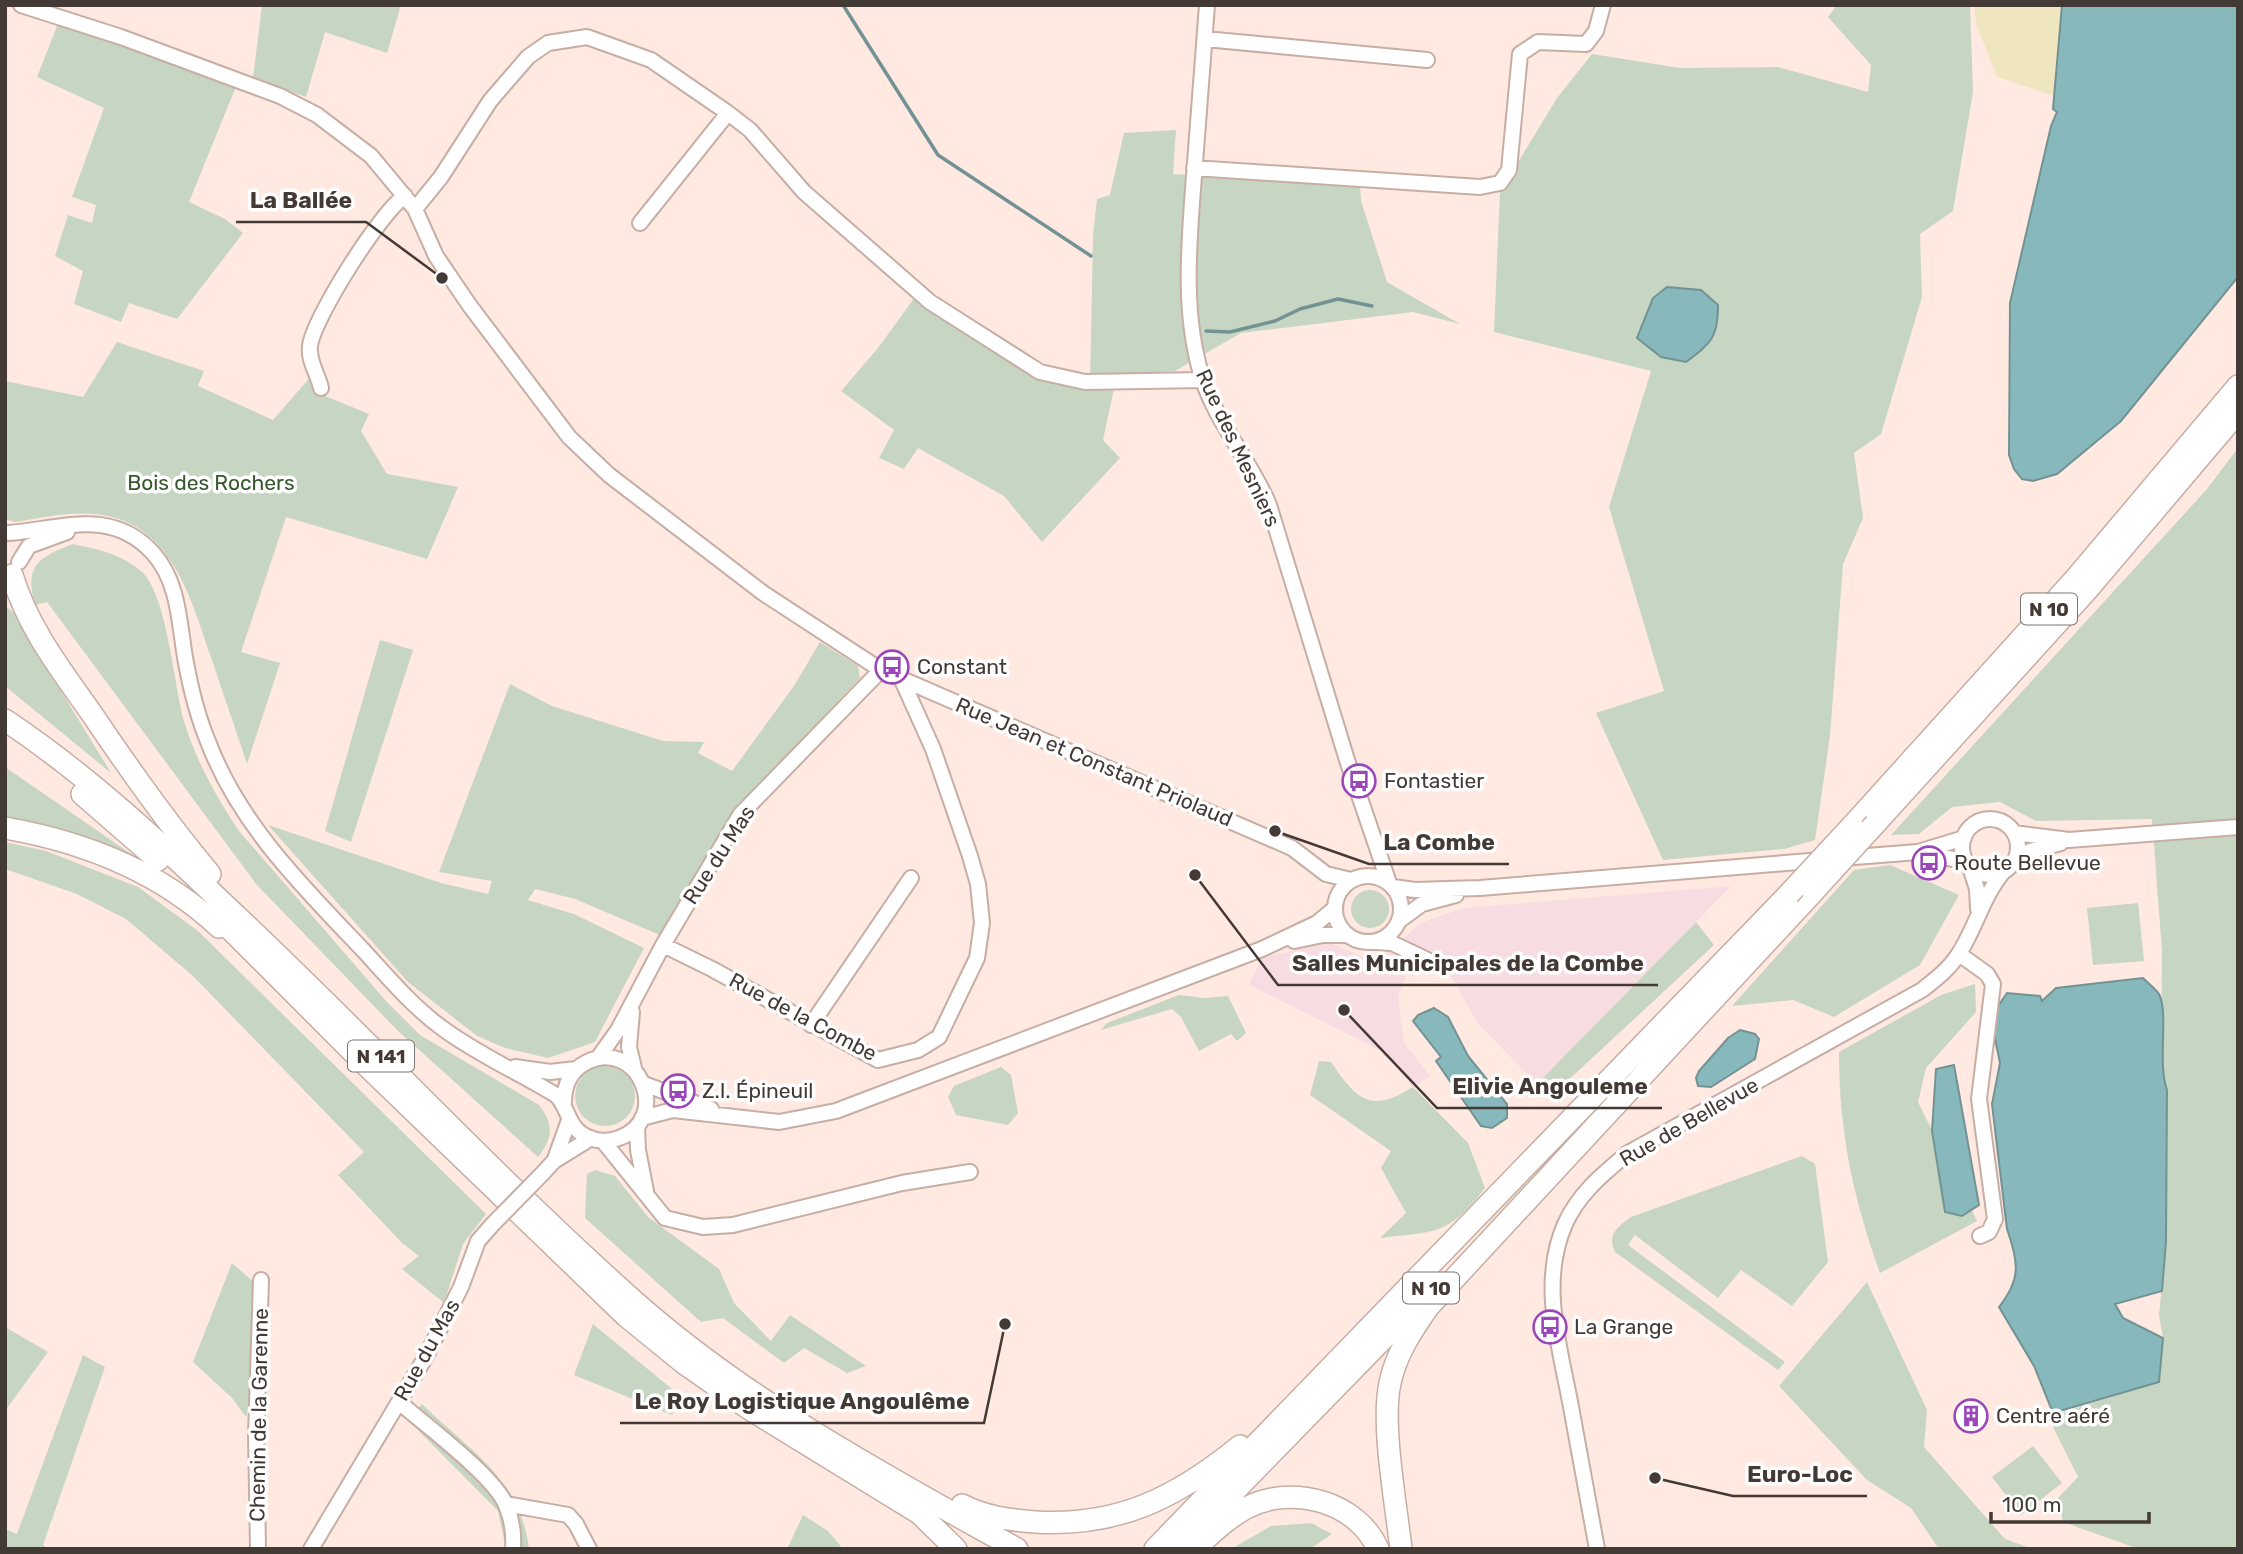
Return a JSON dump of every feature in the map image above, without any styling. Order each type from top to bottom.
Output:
[{"type":"highway","name":"N 10","points":[[1155,1549],[1789,894],[2076,578],[2238,386]]},
{"type":"highway","name":"N 10","points":[[1178,1549],[1684,1028],[1813,891],[2088,589],[2238,412]]},
{"type":"highway","points":[[12,573],[22,607],[39,638],[139,783],[231,900],[243,921]]},
{"type":"highway","name":"N 141","points":[[5,720],[132,817],[243,921],[507,1182],[635,1302],[692,1350],[776,1408]]},
{"type":"highway","name":"N 141","points":[[5,737],[84,796],[168,869],[259,961],[626,1315],[715,1385],[817,1450]]},
{"type":"highway","points":[[5,828],[68,841],[124,863],[185,898],[259,961]]},
{"type":"highway","points":[[1401,1549],[1387,1419],[1390,1383],[1400,1351],[1429,1306],[1684,1028]]},
{"type":"highway","points":[[776,1408],[978,1513],[1015,1521],[1064,1524],[1101,1519],[1141,1509],[1203,1476],[1239,1447],[1408,1290]]},
{"type":"highway","points":[[776,1408],[1017,1549]]},
{"type":"highway","points":[[817,1450],[919,1513],[956,1549]]},
{"type":"highway","points":[[817,1450],[994,1549]]},
{"type":"highway","points":[[1195,1549],[1246,1508],[1300,1497],[1320,1501],[1344,1511],[1364,1526],[1378,1549]]},
{"type":"street","name":"Rue des Mesniers","points":[[1207,5],[1194,168],[1189,295],[1194,342],[1203,380],[1269,505],[1347,760],[1391,885]]},
{"type":"street","points":[[1194,168],[1480,187],[1500,184],[1509,170],[1520,54],[1538,42],[1586,44],[1596,31],[1603,5]]},
{"type":"street","name":"Rue Jean et Constant Priolaud","points":[[27,6],[134,41],[303,108],[371,156],[415,209],[436,256],[450,278],[585,455],[763,593],[881,670],[1292,848],[1326,874],[1355,878]]},
{"type":"street","points":[[415,209],[511,76],[538,49],[556,41],[587,37],[635,51],[728,113],[750,130],[811,198],[930,302],[1040,372],[1085,382],[1203,380]]},
{"type":"street","points":[[1205,39],[1427,60]]},
{"type":"street","points":[[640,223],[728,113]]},
{"type":"street","points":[[321,388],[309,351],[316,328],[375,226],[405,195]]},
{"type":"street","points":[[12,573],[19,551],[7,531],[81,522],[96,523],[128,535],[154,554],[176,599],[192,691],[209,744],[226,783],[253,825],[339,925],[423,1012],[458,1040],[509,1066],[564,1102]]},
{"type":"street","points":[[12,573],[29,546],[66,532],[120,538],[147,558],[162,582],[179,626]]},
{"type":"street","name":"Rue du Mas","points":[[598,1058],[614,1036],[663,945],[740,815],[881,670]]},
{"type":"street","name":"Rue de la Combe","points":[[663,945],[878,1060],[918,1051],[939,1037],[977,958],[983,911],[978,884],[933,749],[901,678]]},
{"type":"street","points":[[1355,878],[1375,876],[1391,885],[1415,890],[1480,888],[1919,852],[1964,838],[1973,825],[1987,820],[2003,822],[2014,833],[2018,847],[2009,866]]},
{"type":"street","points":[[1919,852],[1968,864],[1990,875],[2030,851],[2069,841],[2238,827]]},
{"type":"street","points":[[2014,833],[2069,841]]},
{"type":"street","points":[[597,1140],[622,1138],[640,1122],[673,1110],[779,1122],[836,1111],[1262,950],[1317,923],[1371,860],[1375,834]]},
{"type":"street","points":[[1964,838],[1968,864],[1977,889],[1978,910]]},
{"type":"street","name":"Rue de Bellevue","points":[[1597,1549],[1552,1294],[1556,1251],[1565,1223],[1580,1198],[1592,1183],[1628,1153],[1922,989],[1946,971],[1959,954],[1978,910],[2009,866]]},
{"type":"street","name":"Rue Jean et Constant Priolaud","points":[[1326,874],[1335,903]]},
{"type":"street","points":[[811,1025],[911,878]]},
{"type":"street","points":[[1391,885],[1399,897],[1399,922],[1409,954]]},
{"type":"street","points":[[1374,942],[1383,939],[1399,922],[1431,900],[1480,888]]},
{"type":"street","points":[[1335,903],[1340,928],[1355,940],[1392,943],[1409,954],[1438,965]]},
{"type":"street","points":[[1262,950],[1323,934],[1347,935]]},
{"type":"street","points":[[1959,954],[1987,974],[1993,985],[1979,1099],[1995,1219],[1990,1232],[1980,1236]]},
{"type":"street","name":"Rue du Mas","points":[[634,1068],[629,1047],[635,997]]},
{"type":"street","points":[[509,1066],[550,1072],[576,1069],[598,1058],[617,1059],[634,1068],[644,1084],[647,1101],[640,1122],[641,1173],[648,1199]]},
{"type":"street","points":[[576,1069],[566,1084],[564,1102],[569,1121],[597,1140],[665,1218],[682,1225],[733,1225],[902,1183],[970,1172]]},
{"type":"street","points":[[644,1084],[728,1116]]},
{"type":"street","name":"Rue du Mas","points":[[554,1161],[569,1121]]},
{"type":"street","name":"Rue du Mas","points":[[311,1549],[399,1402],[453,1305],[478,1241],[554,1161],[597,1140]]},
{"type":"street","name":"Chemin de la Garenne","points":[[258,1549],[256,1435],[261,1280]]},
{"type":"street","points":[[399,1402],[490,1483],[506,1504],[513,1530],[513,1549]]},
{"type":"street","points":[[506,1504],[568,1515],[589,1549]]},
{"type":"shaded area","points":[[1731,886],[1537,1084],[1479,1025],[1452,978],[1438,972],[1418,968],[1414,976],[1407,974],[1398,996],[1404,1043],[1430,1076],[1413,1087],[1383,1052],[1249,985],[1262,958],[1328,942],[1361,956],[1374,956],[1389,952],[1420,923],[1464,908]]},
{"type":"green space","points":[[262,5],[401,5],[387,53],[325,32],[306,97],[253,78]]},
{"type":"green space","points":[[1837,5],[1970,5],[1973,92],[1953,211],[1920,234],[1922,297],[1881,434],[1854,453],[1863,518],[1843,564],[1830,736],[1815,840],[1784,849],[1663,860],[1596,713],[1664,691],[1609,507],[1651,371],[1494,332],[1500,192],[1557,98],[1592,54],[1680,68],[1778,67],[1868,92],[1871,65],[1828,17]]},
{"type":"green space","points":[[59,21],[237,84],[189,202],[225,219],[243,233],[177,319],[129,303],[121,322],[74,304],[83,271],[55,256],[68,215],[92,223],[96,205],[72,197],[104,108],[37,77]]},
{"type":"green space","points":[[1176,130],[1173,174],[1360,185],[1361,201],[1387,282],[1460,324],[1413,312],[1241,333],[1175,371],[1117,374],[1103,440],[1120,458],[1042,542],[1004,496],[918,448],[904,469],[879,458],[894,430],[841,391],[878,348],[915,297],[1033,374],[1090,388],[1093,236],[1097,199],[1110,195],[1124,133]]},
{"type":"green space","name":"Bois des Rochers","points":[[117,342],[204,371],[198,386],[273,420],[313,374],[313,391],[369,414],[361,431],[387,474],[458,487],[427,559],[286,517],[241,652],[280,663],[247,764],[190,599],[169,558],[155,541],[137,528],[103,515],[65,514],[15,522],[5,519],[5,381],[83,397]]},
{"type":"green space","points":[[2238,448],[2238,1549],[2139,1549],[2063,1522],[2058,1498],[2078,1477],[2048,1417],[2159,1382],[2163,1338],[2159,1315],[2166,1241],[2167,1090],[2161,1074],[2162,951],[2152,819],[2036,821],[2000,802],[1952,807],[1919,834],[1891,835],[2207,489]]},
{"type":"green space","points":[[73,544],[100,550],[126,561],[142,572],[151,584],[164,620],[180,705],[194,750],[207,778],[239,831],[386,1001],[420,1035],[539,1105],[547,1118],[550,1131],[547,1144],[538,1157],[397,1030],[257,885],[47,602],[35,605],[31,581],[37,565],[51,554]]},
{"type":"green space","points":[[5,606],[13,612],[111,773],[5,686]]},
{"type":"green space","points":[[380,640],[413,650],[351,842],[325,831]]},
{"type":"green space","points":[[820,642],[858,666],[860,678],[733,812],[660,935],[575,899],[535,889],[528,900],[574,914],[644,948],[595,1042],[548,1058],[505,1048],[477,1036],[408,982],[268,825],[441,883],[488,894],[492,881],[439,872],[510,684],[552,706],[663,741],[704,742],[698,753],[732,771],[794,686]]},
{"type":"green space","points":[[5,767],[137,858],[58,828],[5,818]]},
{"type":"green space","points":[[5,842],[46,851],[138,887],[198,931],[486,1214],[463,1244],[444,1303],[402,1269],[419,1256],[402,1243],[338,1175],[364,1152],[193,976],[126,919],[77,894],[5,869]]},
{"type":"green space","points":[[1890,865],[1959,895],[1920,965],[1834,1017],[1793,1000],[1732,1006],[1854,870]]},
{"type":"green space","points":[[1370,890],[1383,896],[1389,909],[1383,922],[1370,928],[1357,922],[1351,909],[1357,896]]},
{"type":"green space","points":[[2138,903],[2144,961],[2093,965],[2087,908]]},
{"type":"green space","points":[[1696,922],[1714,945],[1549,1098],[1537,1084]]},
{"type":"green space","points":[[1975,984],[1976,1012],[1926,1068],[1918,1102],[1977,1221],[1880,1273],[1862,1218],[1849,1164],[1842,1110],[1839,1052],[1941,995]]},
{"type":"green space","points":[[1179,995],[1204,998],[1228,996],[1246,1033],[1237,1041],[1231,1034],[1199,1051],[1181,1017],[1172,1009],[1101,1030],[1107,1023]]},
{"type":"green space","points":[[1319,1061],[1331,1062],[1349,1086],[1366,1099],[1386,1100],[1413,1087],[1468,1143],[1485,1188],[1461,1215],[1451,1223],[1429,1232],[1380,1238],[1406,1213],[1381,1168],[1391,1151],[1310,1095]]},
{"type":"green space","points":[[599,1066],[611,1066],[630,1079],[635,1096],[633,1108],[622,1121],[611,1126],[599,1126],[580,1113],[575,1102],[575,1090],[588,1071]]},
{"type":"green space","points":[[1001,1067],[1011,1075],[1018,1113],[1008,1125],[956,1115],[948,1097],[954,1086]]},
{"type":"green space","points":[[1802,1156],[1815,1164],[1828,1262],[1792,1306],[1741,1270],[1718,1298],[1635,1235],[1628,1245],[1785,1362],[1778,1370],[1615,1252],[1612,1241],[1618,1228],[1631,1217]]},
{"type":"green space","points":[[595,1170],[615,1176],[648,1217],[719,1269],[734,1303],[771,1341],[790,1315],[866,1366],[847,1373],[804,1348],[784,1363],[723,1318],[701,1322],[585,1218],[587,1174]]},
{"type":"green space","points":[[232,1263],[256,1284],[252,1393],[246,1417],[232,1398],[193,1362]]},
{"type":"green space","points":[[1867,1282],[1927,1410],[1924,1447],[2005,1539],[2033,1549],[1939,1549],[1911,1508],[1867,1480],[1779,1386]]},
{"type":"green space","points":[[593,1324],[683,1398],[672,1415],[574,1375]]},
{"type":"green space","points":[[5,1327],[48,1352],[5,1411]]},
{"type":"green space","points":[[83,1355],[105,1367],[43,1545],[48,1549],[5,1549],[5,1529],[17,1534]]},
{"type":"green space","points":[[422,1404],[504,1484],[516,1503],[529,1549],[506,1549],[498,1511],[408,1420]]},
{"type":"green space","points":[[2033,1446],[2062,1483],[2021,1515],[1992,1477]]},
{"type":"green space","points":[[803,1515],[828,1531],[843,1549],[787,1549]]},
{"type":"green space","points":[[1311,1523],[1332,1534],[1310,1549],[1231,1549],[1271,1526]]},
{"type":"sand","points":[[1974,5],[2062,5],[2054,96],[1997,77],[1976,23]]},
{"type":"water","points":[[2062,5],[2238,5],[2238,277],[2121,421],[2057,474],[2033,481],[2022,479],[2014,469],[2009,455],[2010,303],[2051,126],[2057,112],[2053,109]]},
{"type":"water","points":[[1667,287],[1701,290],[1718,305],[1717,325],[1711,339],[1686,362],[1661,357],[1637,338],[1653,298]]},
{"type":"water","points":[[2143,978],[2159,994],[2163,1013],[2163,1066],[2167,1090],[2166,1241],[2162,1291],[2115,1304],[2123,1318],[2163,1338],[2159,1382],[2053,1413],[2034,1366],[1999,1307],[2011,1288],[2016,1261],[2007,1229],[1992,1104],[2000,1063],[1993,1029],[1994,1012],[2007,993],[2040,996],[2042,1001],[2056,988]]},
{"type":"water","points":[[1434,1008],[1448,1017],[1468,1056],[1507,1104],[1507,1118],[1492,1128],[1481,1126],[1436,1061],[1441,1057],[1413,1021],[1418,1015]]},
{"type":"water","points":[[1740,1030],[1755,1034],[1759,1039],[1755,1059],[1711,1087],[1698,1086],[1696,1078],[1699,1071],[1728,1038]]},
{"type":"water","points":[[1954,1065],[1979,1205],[1962,1216],[1945,1212],[1932,1131],[1936,1069]]},
{"type":"waterway","points":[[843,5],[938,155],[1091,256]]},
{"type":"waterway","points":[[1206,331],[1230,332],[1275,321],[1300,309],[1338,299],[1372,306]]},
{"type":"place","name":"La Ballée","points":[[442,278]]},
{"type":"place","name":"Constant","points":[[892,667]]},
{"type":"place","name":"Fontastier","points":[[1359,781]]},
{"type":"place","name":"La Combe","points":[[1275,831]]},
{"type":"place","name":"Route Bellevue","points":[[1929,863]]},
{"type":"place","name":"Salles Municipales de la Combe","points":[[1195,875]]},
{"type":"place","name":"Elivie Angouleme","points":[[1344,1010]]},
{"type":"place","name":"Z.I. Épineuil","points":[[678,1091]]},
{"type":"place","name":"Le Roy Logistique Angoulême","points":[[1005,1324]]},
{"type":"place","name":"La Grange","points":[[1550,1327]]},
{"type":"place","name":"Centre aéré","points":[[1971,1416]]},
{"type":"place","name":"Euro-Loc","points":[[1655,1478]]}]
